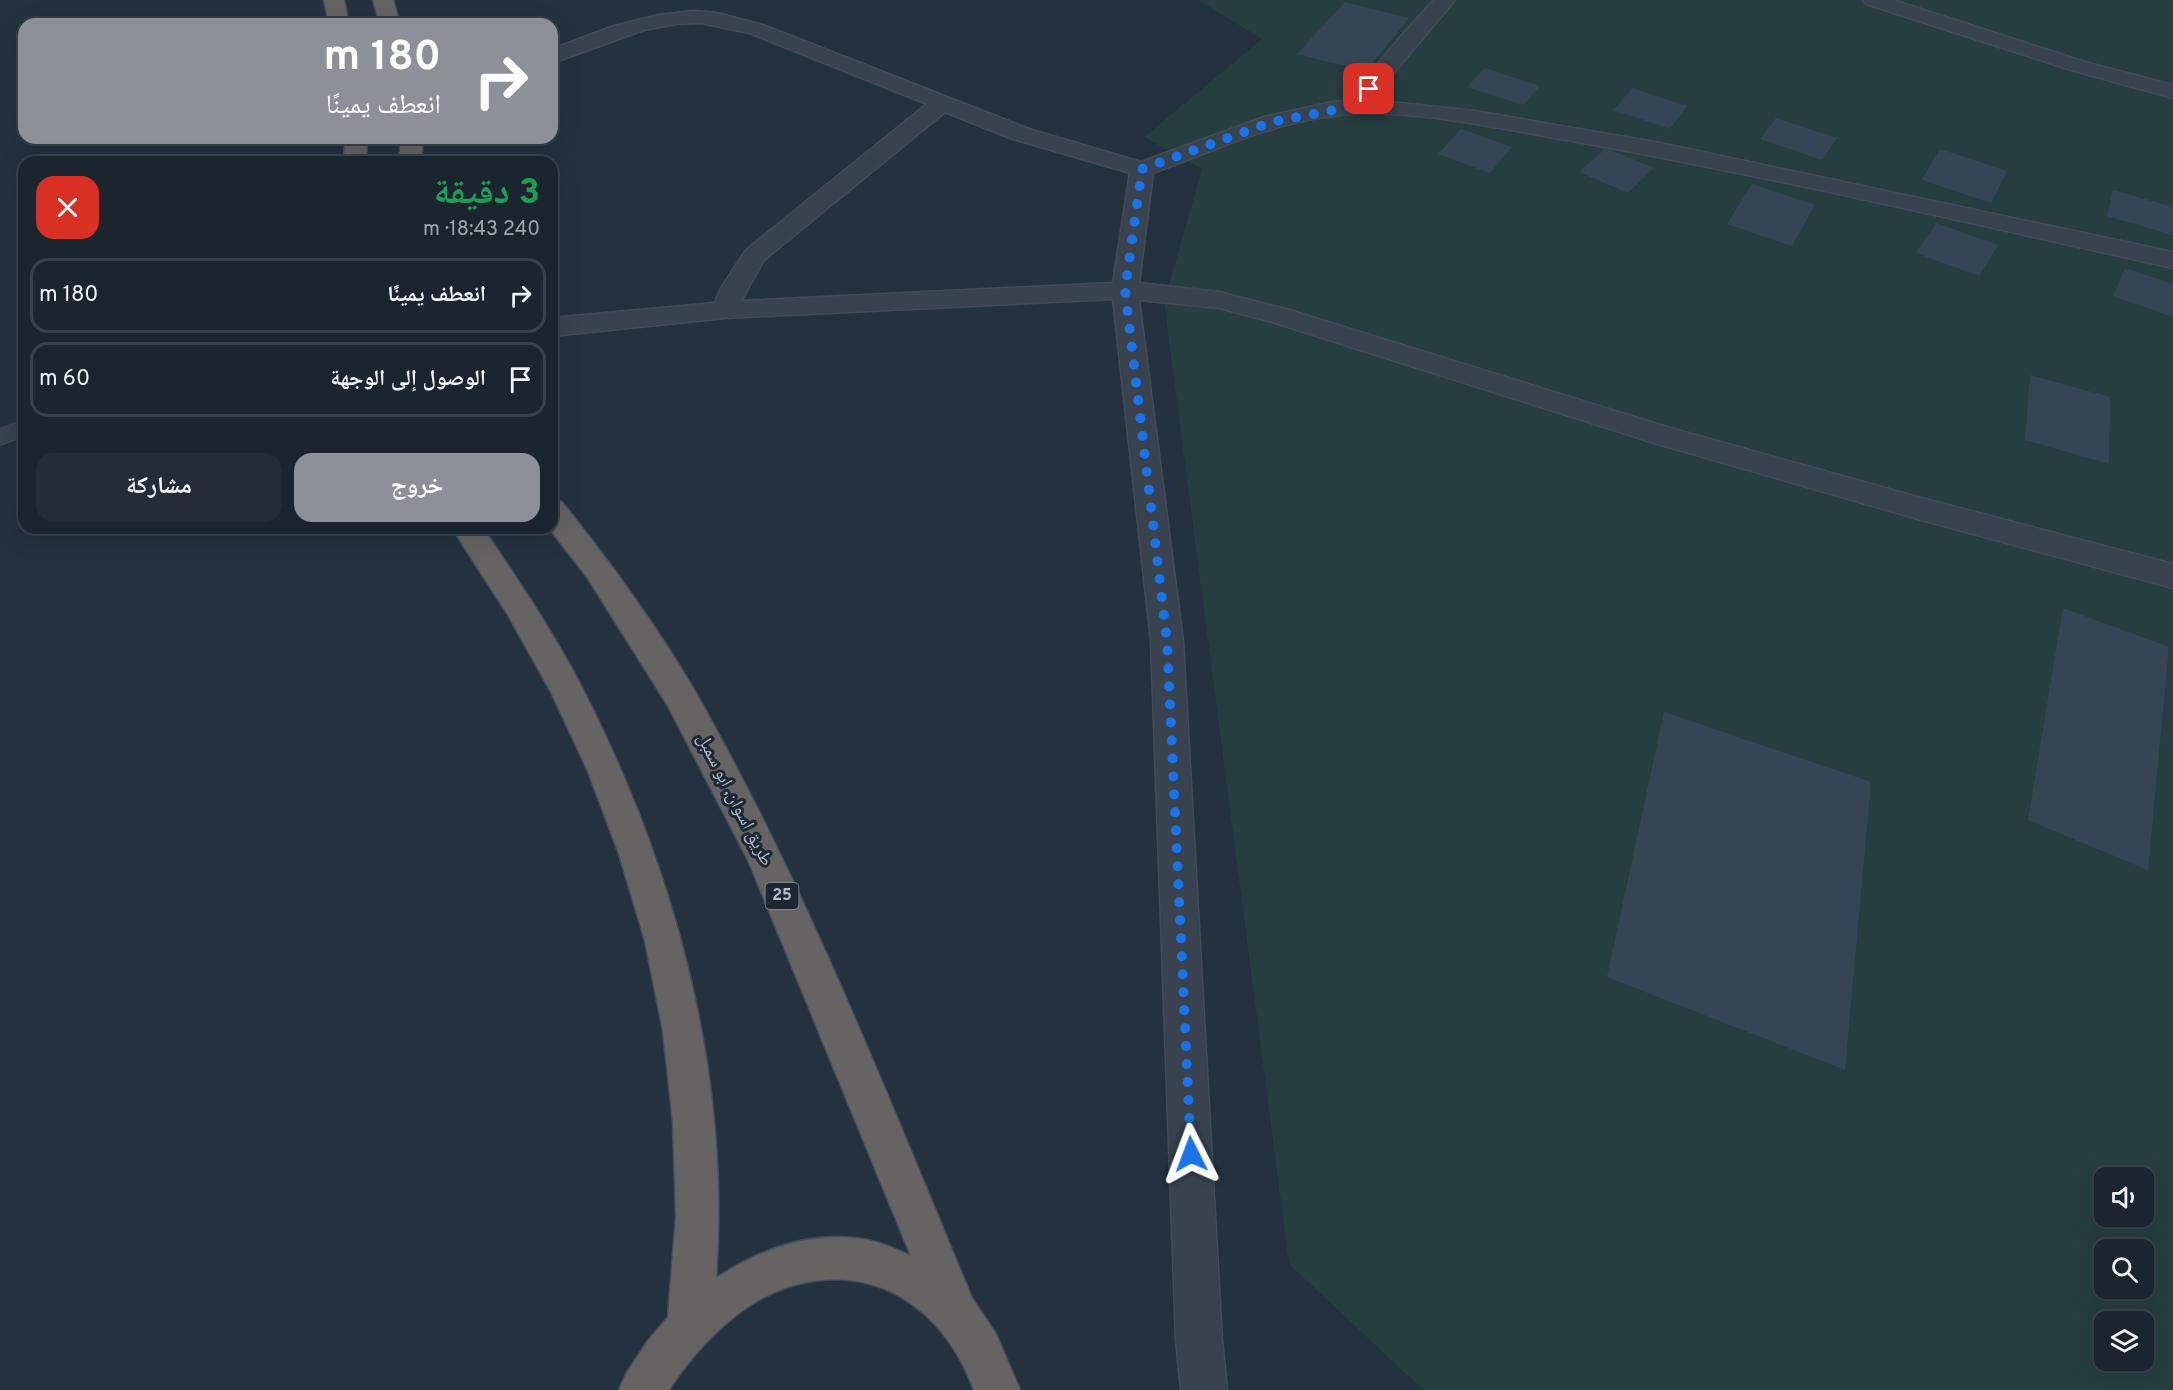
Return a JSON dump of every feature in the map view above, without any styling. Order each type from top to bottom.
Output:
[{"type":"highway","points":[[334,0],[338,18]]},
{"type":"highway","points":[[383,0],[388,18]]},
{"type":"highway","name":"طريق اسوان, ابو سمبل","points":[[558,518],[598,569],[680,696],[763,853],[847,1048],[956,1312]]},
{"type":"highway","points":[[471,534],[531,624],[570,694],[608,774],[643,865],[665,939],[681,1022],[693,1113],[697,1216],[690,1324]]},
{"type":"highway","name":"25","points":[[642,1390],[690,1324],[726,1294],[766,1272],[808,1260],[849,1259],[889,1267],[925,1285],[956,1312],[985,1355],[997,1390]]},
{"type":"street","points":[[1355,106],[1409,39],[1445,0]]},
{"type":"street","points":[[1873,0],[2078,66],[2173,92]]},
{"type":"street","points":[[558,53],[662,19],[694,17],[756,29],[1021,134],[1142,169],[1272,122],[1355,106],[1380,106],[1475,118],[1660,150],[2173,260]]},
{"type":"street","points":[[725,310],[734,288],[755,255],[941,104]]},
{"type":"street","points":[[1142,169],[1125,290],[1167,641],[1198,1316],[1204,1390]]},
{"type":"street","points":[[558,326],[725,310],[1125,290],[1219,300],[1277,315],[1661,435],[1914,507],[2173,576]]},
{"type":"lane","points":[[0,437],[18,430]]},
{"type":"green space","points":[[1198,0],[2173,0],[2173,1390],[1423,1390],[1289,1264],[1164,302],[1202,169],[1144,137],[1262,39]]},
{"type":"building","points":[[1345,2],[1409,18],[1366,71],[1297,54]]},
{"type":"building","points":[[1485,68],[1540,86],[1523,105],[1467,87]]},
{"type":"building","points":[[1632,88],[1687,106],[1670,129],[1614,110]]},
{"type":"building","points":[[1776,118],[1837,138],[1822,160],[1760,139]]},
{"type":"building","points":[[1461,129],[1512,147],[1490,173],[1438,154]]},
{"type":"building","points":[[1606,148],[1654,168],[1628,193],[1579,172]]},
{"type":"building","points":[[1940,149],[2007,171],[1991,203],[1922,180]]},
{"type":"building","points":[[1752,184],[1815,205],[1792,246],[1727,224]]},
{"type":"building","points":[[2113,190],[2173,207],[2173,235],[2107,216]]},
{"type":"building","points":[[1936,223],[1998,245],[1979,276],[1916,253]]},
{"type":"building","points":[[2125,268],[2173,284],[2173,317],[2113,296]]},
{"type":"building","points":[[2030,375],[2110,397],[2109,464],[2025,440]]},
{"type":"building","points":[[2063,608],[2169,647],[2148,870],[2028,820]]},
{"type":"building","points":[[1664,712],[1871,782],[1845,1070],[1607,977]]},
{"type":"route","points":[[1191,1154],[1167,641],[1125,290],[1142,169],[1272,122],[1355,106],[1369,89]]}]
